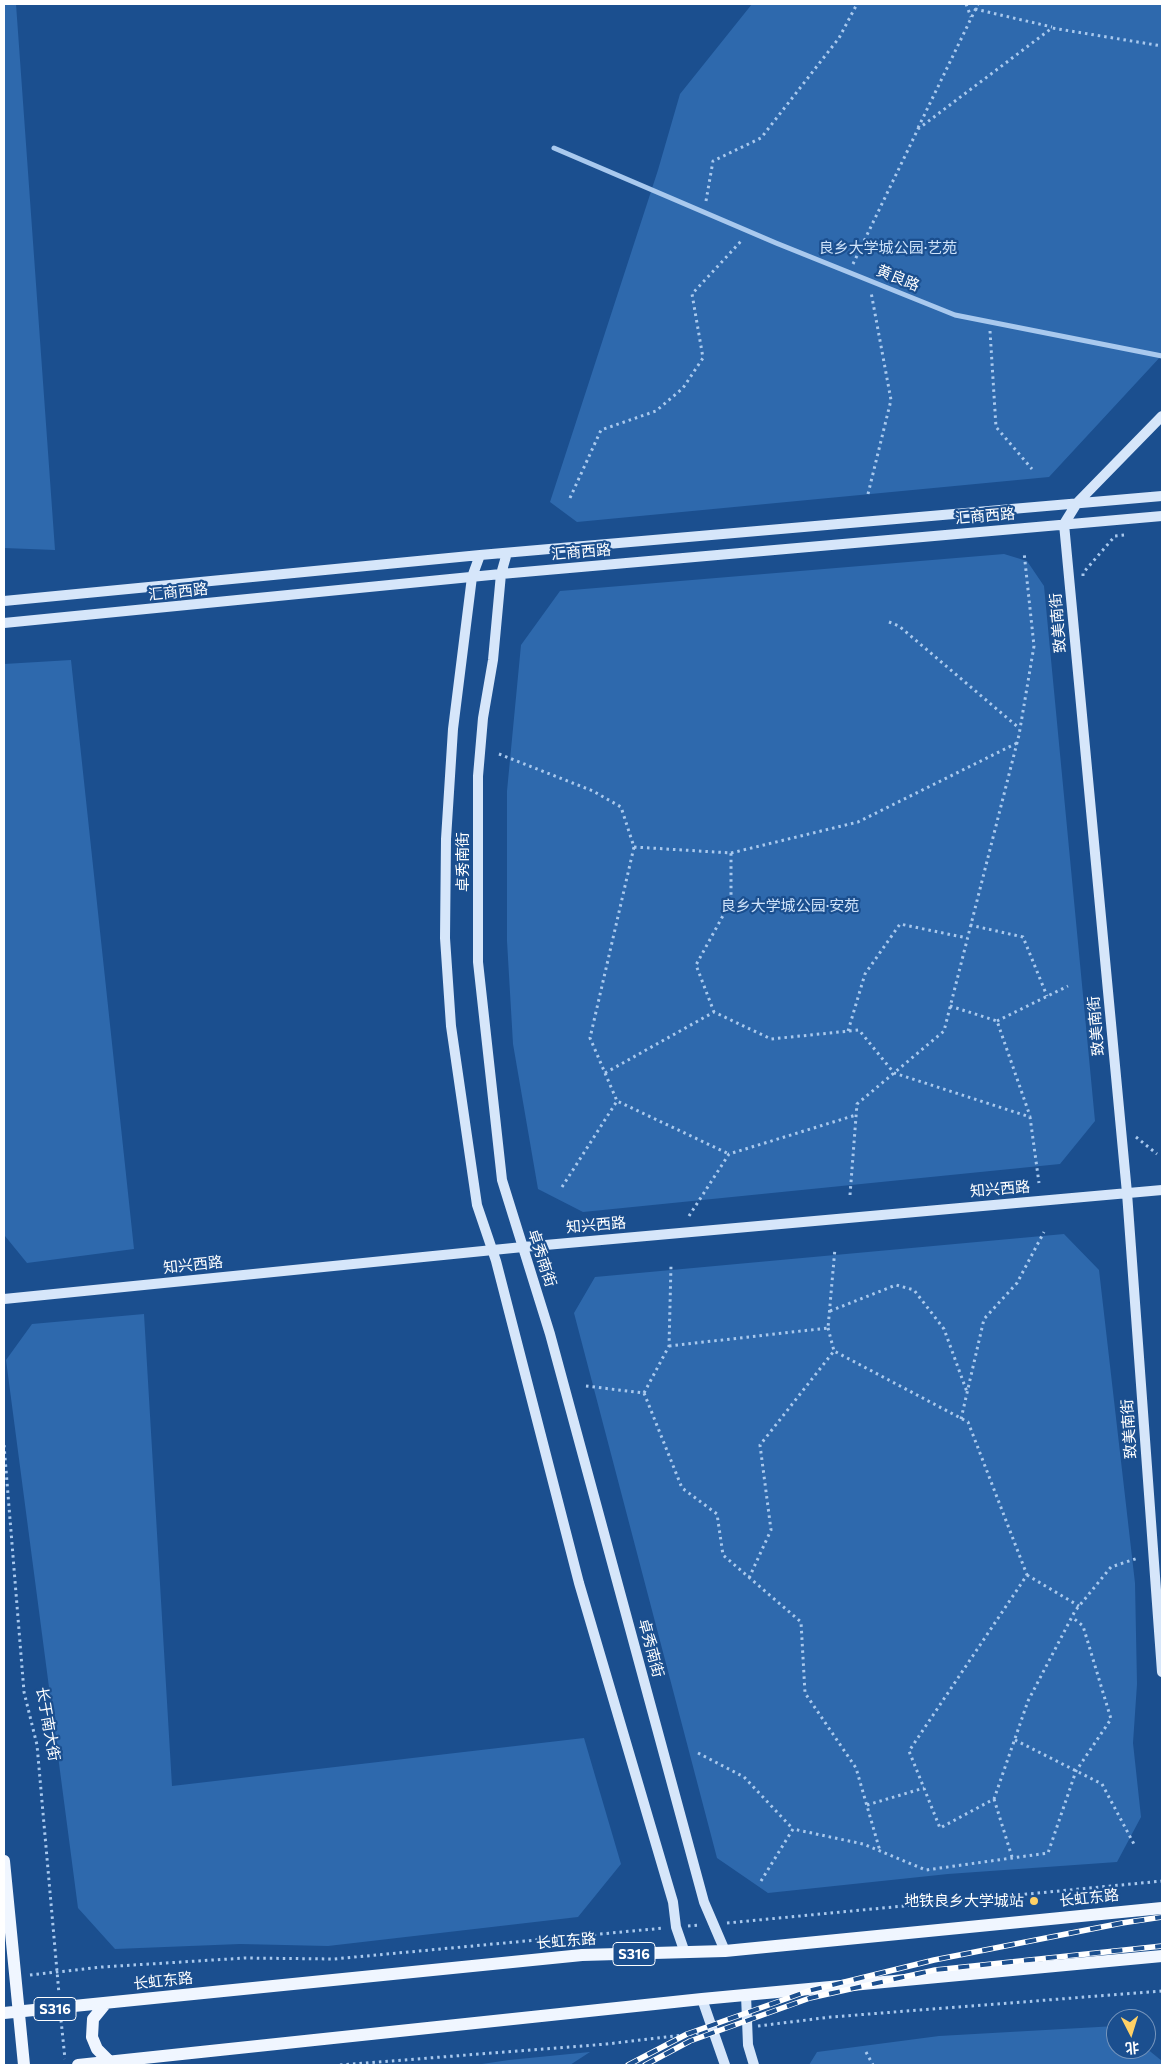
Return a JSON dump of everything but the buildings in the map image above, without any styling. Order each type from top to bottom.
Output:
[{"type":"main road","points":[[4,1861],[6,1914],[16,1976],[24,2065]]},
{"type":"main road","name":"长虹东路","points":[[4,2013],[582,1956],[725,1951],[1162,1908]]},
{"type":"main road","points":[[78,2065],[702,1999],[1162,1956]]},
{"type":"main road","points":[[106,2004],[93,2019],[92,2036],[97,2049],[110,2062]]},
{"type":"street","name":"黄良路","points":[[554,148],[750,232],[955,314],[1162,356]]},
{"type":"street","points":[[1064,524],[1077,504],[1162,416]]},
{"type":"street","name":"汇商西路","points":[[4,601],[480,554],[1162,496]]},
{"type":"street","name":"汇商西路","points":[[4,623],[501,574],[1162,516]]},
{"type":"street","name":"致美南街","points":[[1064,524],[1126,1193],[1162,1672]]},
{"type":"street","name":"卓秀南街","points":[[507,553],[501,574],[494,660],[483,718],[478,776],[478,962],[502,1180],[550,1334],[704,1902],[725,1951]]},
{"type":"street","name":"卓秀南街","points":[[480,554],[472,577],[453,729],[446,839],[445,938],[451,1026],[477,1205],[492,1251],[579,1583],[673,1902],[676,1927],[685,1953]]},
{"type":"street","name":"知兴西路","points":[[4,1299],[523,1247],[1162,1190]]},
{"type":"street","points":[[746,1995],[748,2045],[754,2065]]},
{"type":"street","points":[[702,1999],[725,2065]]},
{"type":"path","points":[[704,212],[713,161],[761,138],[839,38],[857,4]]},
{"type":"path","points":[[966,4],[972,17]]},
{"type":"path","points":[[849,272],[978,4]]},
{"type":"path","points":[[975,9],[1052,28],[1162,46]]},
{"type":"path","points":[[918,129],[1052,28]]},
{"type":"path","points":[[570,498],[601,430],[656,411],[683,388],[703,358],[692,294],[750,232]]},
{"type":"path","points":[[868,494],[891,400],[869,280]]},
{"type":"path","points":[[989,321],[996,427],[1032,469]]},
{"type":"path","points":[[1084,582],[1083,572],[1115,536],[1134,534]]},
{"type":"path","points":[[850,1195],[857,1104],[944,1032],[1017,743],[1034,646],[1024,552]]},
{"type":"path","points":[[889,622],[899,626],[1020,728]]},
{"type":"path","points":[[634,847],[730,853],[858,822],[1017,743]]},
{"type":"path","points":[[499,754],[593,791],[621,806],[634,847],[590,1038],[617,1101],[729,1154]]},
{"type":"path","points":[[730,853],[731,901],[696,964],[714,1012],[771,1038],[859,1030],[894,1073],[1030,1117]]},
{"type":"path","points":[[848,1031],[865,974],[900,924],[967,938]]},
{"type":"path","points":[[970,925],[1023,937],[1047,996]]},
{"type":"path","points":[[950,1006],[997,1021],[1068,986]]},
{"type":"path","points":[[605,1073],[714,1012]]},
{"type":"path","points":[[997,1021],[1030,1117],[1039,1183]]},
{"type":"path","points":[[562,1186],[617,1101]]},
{"type":"path","points":[[689,1216],[729,1154],[856,1115]]},
{"type":"path","points":[[1136,1129],[1136,1139],[1157,1154]]},
{"type":"path","points":[[961,1419],[984,1319],[1017,1282],[1044,1232]]},
{"type":"path","points":[[834,1248],[828,1328],[834,1351],[968,1422],[1027,1575],[1079,1606]]},
{"type":"path","points":[[670,1265],[669,1346],[644,1393],[682,1488],[717,1514],[723,1555],[801,1622],[805,1693],[856,1768],[880,1851]]},
{"type":"path","points":[[829,1311],[896,1285],[914,1290],[944,1329],[967,1393]]},
{"type":"path","points":[[669,1346],[828,1328]]},
{"type":"path","points":[[749,1578],[771,1530],[760,1445],[834,1351]]},
{"type":"path","points":[[586,1386],[644,1393]]},
{"type":"path","name":"长于南大街","points":[[4,1445],[24,1692],[37,1744],[66,2065]]},
{"type":"path","points":[[1012,1857],[994,1799],[1028,1701],[1079,1606],[1111,1567],[1138,1558]]},
{"type":"path","points":[[994,1799],[940,1828],[908,1750],[1027,1575]]},
{"type":"path","points":[[698,1753],[744,1777],[793,1829],[863,1844],[926,1870],[1048,1853],[1076,1771],[1112,1719],[1083,1626],[1072,1617]]},
{"type":"path","points":[[1015,1740],[1102,1784],[1135,1846]]},
{"type":"path","points":[[867,1805],[924,1788]]},
{"type":"path","points":[[761,1882],[793,1829]]},
{"type":"path","name":"长虹东路","points":[[16,1976],[245,1958],[334,1959],[1162,1881]]},
{"type":"path","points":[[866,2052],[873,2065]]},
{"type":"green space","points":[[4,4],[16,4],[55,550],[4,548]]},
{"type":"green space","name":"良乡大学城公园·艺苑","points":[[752,4],[1162,4],[1162,355],[1049,477],[577,522],[550,502],[658,170],[680,94]]},
{"type":"green space","name":"良乡大学城公园·安苑","points":[[1004,554],[1027,561],[1044,586],[1095,1121],[1060,1164],[583,1212],[538,1189],[513,1044],[507,941],[507,791],[521,645],[560,591]]},
{"type":"green space","points":[[71,660],[134,1249],[27,1263],[5,1236],[4,1226],[4,664]]},
{"type":"green space","points":[[1064,1234],[1099,1270],[1135,1583],[1137,1684],[1133,1743],[1141,1817],[1117,1862],[948,1874],[768,1893],[717,1858],[574,1313],[595,1277]]},
{"type":"green space","points":[[144,1314],[172,1786],[584,1738],[621,1864],[578,1917],[328,1946],[240,1944],[115,1949],[78,1908],[6,1360],[32,1324]]},
{"type":"green space","points":[[1106,2027],[1106,2059],[1156,2059],[1156,2056],[1162,2061],[1162,2065],[809,2065],[817,2052],[939,2036]]},
{"type":"green space","points":[[590,2052],[570,2065],[475,2065],[509,2060]]},
{"type":"railway","points":[[628,2065],[687,2034],[808,1991],[934,1960],[1122,1923],[1162,1917]]},
{"type":"railway","points":[[645,2065],[690,2041],[810,1998],[935,1970],[1162,1946]]},
{"type":"place","name":"地铁良乡大学城站","points":[[1034,1901]]}]
